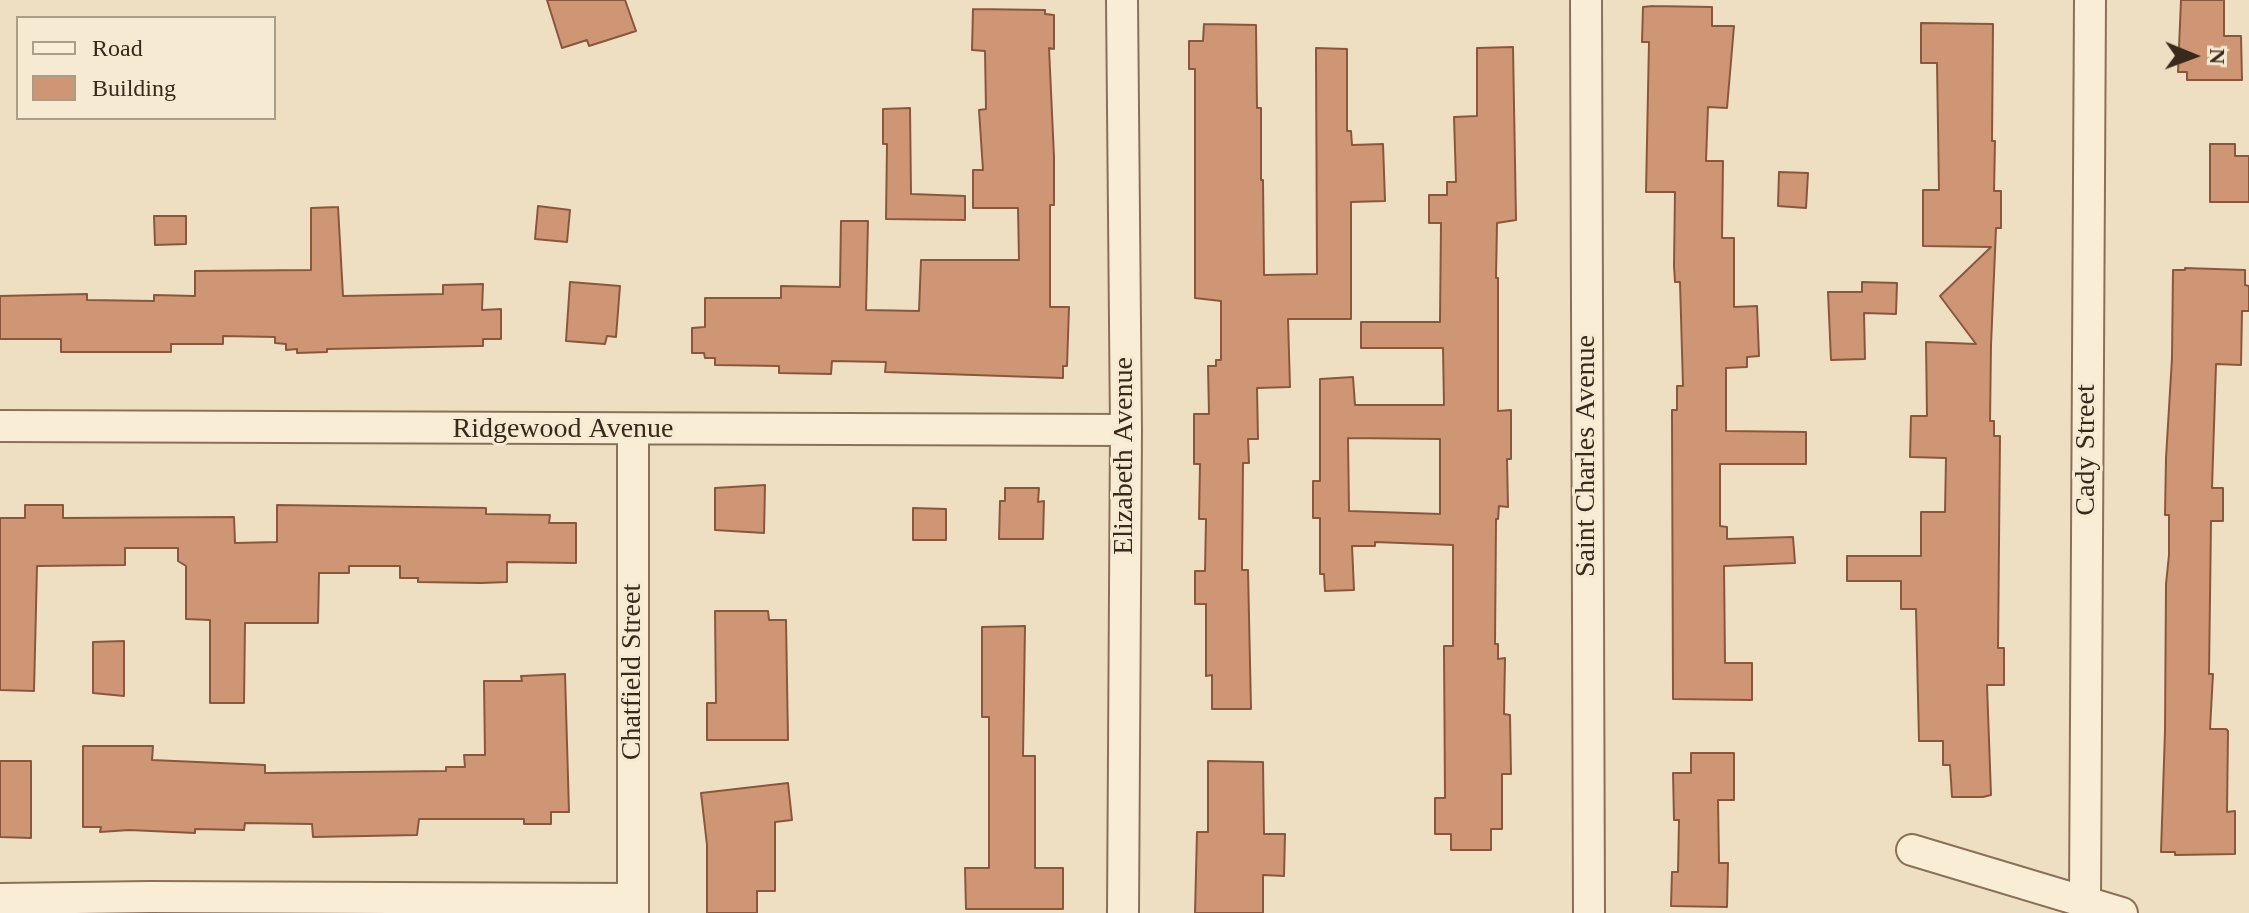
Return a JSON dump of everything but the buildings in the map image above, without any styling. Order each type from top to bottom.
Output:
[{"type":"street","name":"Elizabeth Avenue","points":[[1122,0],[1126,430],[1123,913]]},
{"type":"street","name":"Saint Charles Avenue","points":[[1586,0],[1589,913]]},
{"type":"street","name":"Cady Street","points":[[2085,900],[2090,0]]},
{"type":"street","name":"Ridgewood Avenue","points":[[0,426],[1126,430]]},
{"type":"street","name":"Chatfield Street","points":[[633,430],[633,906]]},
{"type":"street","points":[[1912,850],[2122,913]]},
{"type":"street","points":[[0,899],[150,897],[633,906]]}]
